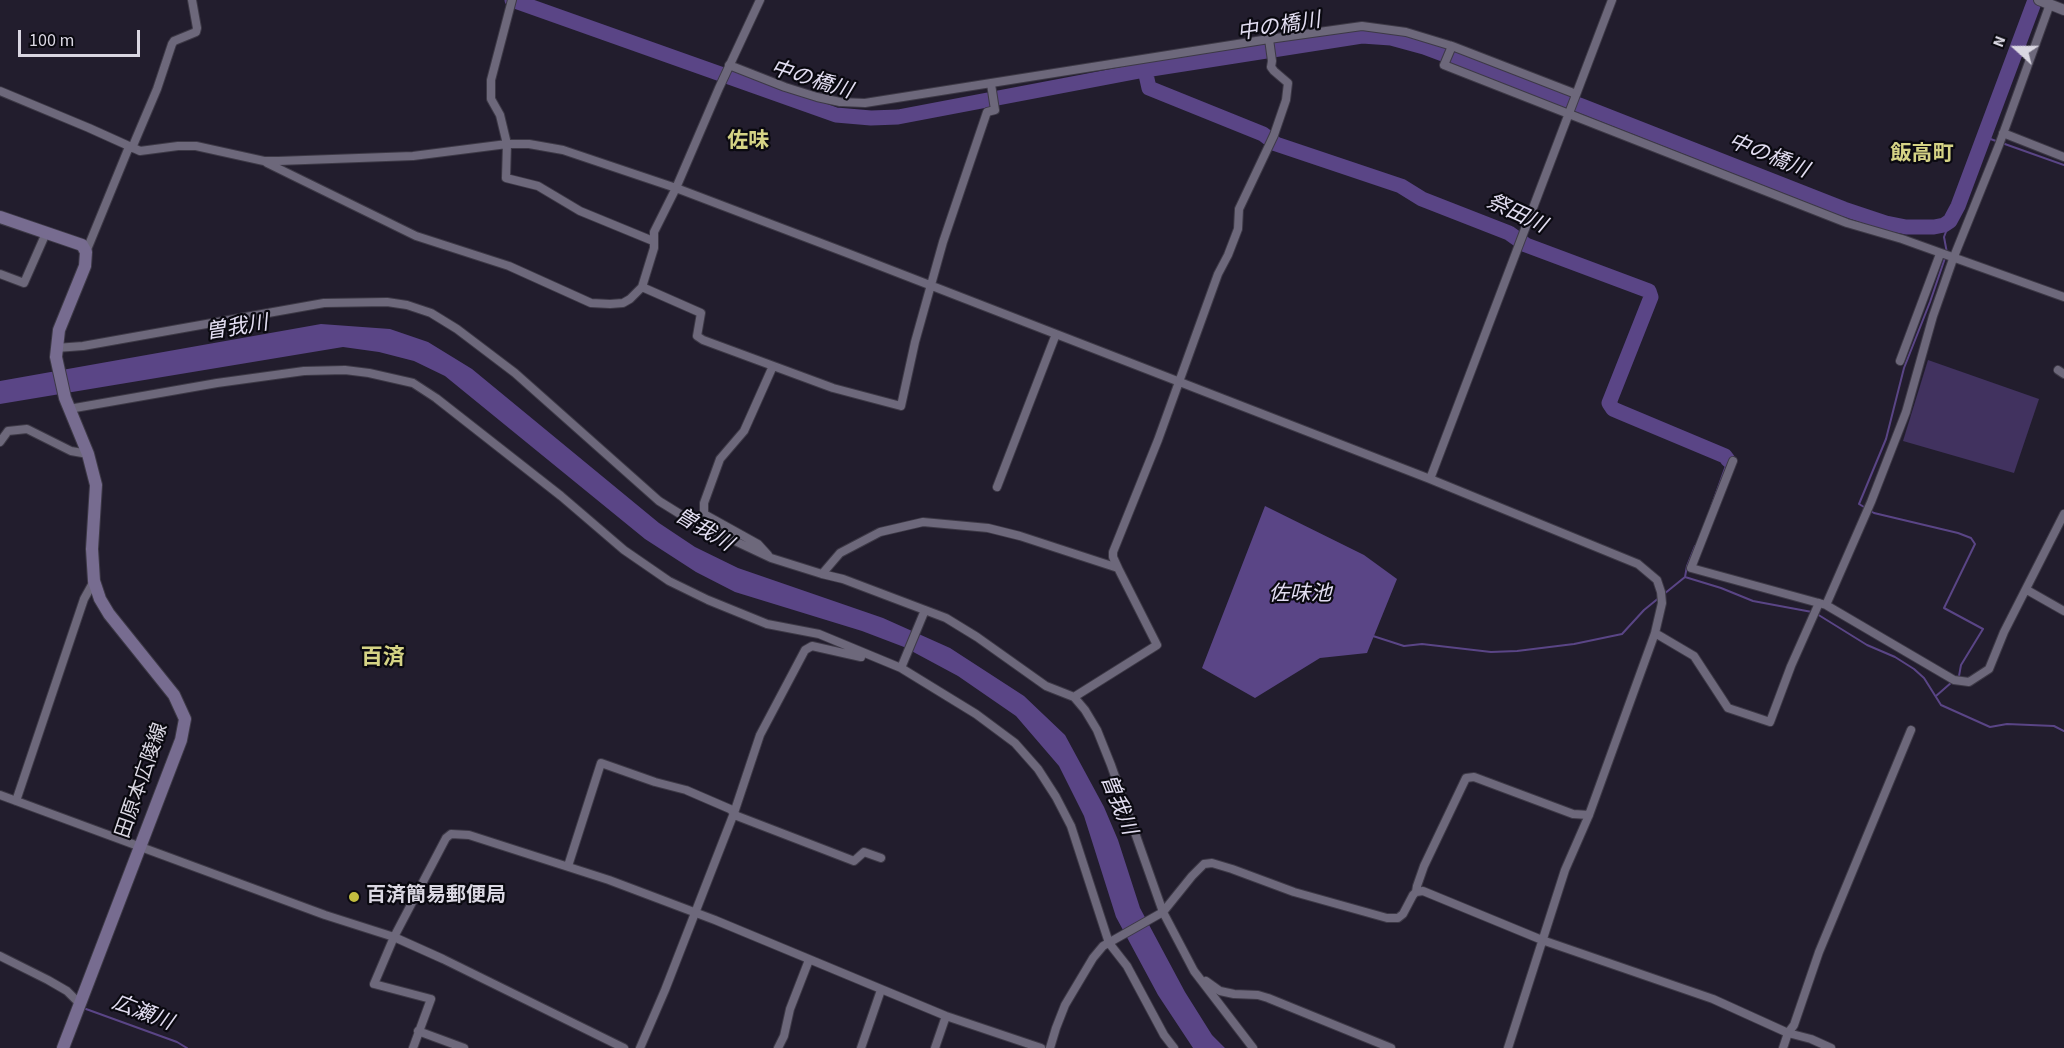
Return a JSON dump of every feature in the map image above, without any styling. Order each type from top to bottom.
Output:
[{"type":"main road","points":[[0,217],[82,245],[86,252]]},
{"type":"main road","name":"田原本広陵線","points":[[63,1048],[181,740],[185,719],[174,695],[109,614],[100,599],[94,581],[92,549],[96,485],[88,454],[67,403],[56,353],[59,330],[66,307],[85,266],[86,252]]},
{"type":"street","points":[[86,252],[157,89],[174,41],[196,33],[192,0]]},
{"type":"street","points":[[513,0],[507,13],[491,80],[491,99],[500,115],[507,144],[506,178],[538,186],[579,211],[653,241]]},
{"type":"street","points":[[264,161],[416,236],[509,266],[591,303],[623,303],[642,287],[654,248],[654,232],[760,0]]},
{"type":"street","points":[[1430,479],[1612,0]]},
{"type":"street","points":[[1655,633],[1694,656],[1728,708],[1770,722],[1791,666],[1871,502],[1906,412],[1926,313],[1946,256],[2001,138],[2043,2],[2064,10]]},
{"type":"street","points":[[729,65],[785,87],[840,102],[865,103],[1362,26],[1406,32],[1575,94]]},
{"type":"street","points":[[1074,697],[1157,645],[1118,568],[1113,552],[1158,440],[1218,274],[1238,229],[1239,209],[1274,135],[1288,91],[1288,83],[1271,67],[1269,40]]},
{"type":"street","points":[[1451,47],[1444,65],[1847,223],[2064,297]]},
{"type":"street","points":[[642,287],[701,313],[697,336],[833,388],[901,405],[915,342],[943,243],[987,112],[995,110],[991,85]]},
{"type":"street","points":[[0,91],[140,151],[196,146],[264,161],[412,156],[507,144],[529,144],[564,150],[675,188],[932,286],[1430,479],[1638,564],[1657,580],[1661,592],[1662,603],[1655,633],[1589,815],[1565,870],[1508,1048]]},
{"type":"street","points":[[2001,138],[2064,158]]},
{"type":"street","points":[[0,274],[24,282],[46,233]]},
{"type":"street","points":[[1900,361],[1926,313],[1946,256]]},
{"type":"street","points":[[56,353],[83,346],[324,303],[387,302],[407,305],[431,314],[457,329],[494,357],[658,501],[688,519],[771,558],[843,579],[924,613],[946,618],[1046,686],[1074,697],[1085,710],[1100,739],[1162,913],[1194,971],[1253,1048]]},
{"type":"street","points":[[997,487],[1056,334]]},
{"type":"street","points":[[771,558],[758,544],[704,514],[704,503],[720,459],[744,431],[773,366]]},
{"type":"street","points":[[67,403],[304,371],[345,370],[413,383],[436,398],[561,496],[624,550],[669,581],[767,624],[819,634],[882,661]]},
{"type":"street","points":[[0,442],[8,431],[27,429],[70,451],[88,454]]},
{"type":"street","points":[[1733,460],[1691,568],[1822,604],[1954,680],[1969,682],[1989,669],[2004,632],[2064,514]]},
{"type":"street","points":[[822,574],[840,553],[880,532],[923,522],[988,528],[1118,568]]},
{"type":"street","points":[[2054,533],[2064,537]]},
{"type":"street","points":[[16,801],[84,599],[94,581]]},
{"type":"street","points":[[2027,590],[2064,611]]},
{"type":"street","points":[[902,666],[924,613]]},
{"type":"street","points":[[640,1048],[734,813],[760,735],[805,650],[812,646],[902,666],[976,714],[1021,749],[1038,769],[1071,826],[1112,940],[1164,1035],[1174,1048]]},
{"type":"street","points":[[1783,1048],[1788,1033],[1794,1025],[1819,952],[1911,730]]},
{"type":"street","points":[[568,866],[601,763],[686,790],[730,809],[737,816],[854,861],[864,852],[881,858]]},
{"type":"street","points":[[1050,1048],[1065,1005],[1093,958],[1103,946],[1162,913],[1204,864],[1212,863],[1294,892],[1387,918],[1398,918],[1403,914],[1416,892],[1424,866],[1466,778],[1474,777],[1573,814],[1589,815]]},
{"type":"street","points":[[0,795],[326,915],[394,937],[624,1048]]},
{"type":"street","points":[[412,1048],[430,999],[374,984],[394,937],[446,838],[451,834],[469,835],[568,866],[694,912],[946,1016],[1041,1048]]},
{"type":"street","points":[[1416,892],[1423,891],[1542,940],[1713,999],[1788,1033],[1811,1039],[1831,1048]]},
{"type":"street","points":[[0,956],[29,967],[67,991],[80,1004]]},
{"type":"street","points":[[778,1048],[809,960]]},
{"type":"street","points":[[1194,971],[1220,991],[1268,998],[1391,1048]]},
{"type":"street","points":[[861,1048],[881,990]]},
{"type":"street","points":[[935,1048],[946,1016]]},
{"type":"street","points":[[418,1031],[464,1048]]},
{"type":"shaded area","points":[[1928,360],[2039,399],[2014,473],[1903,441]]},
{"type":"water","points":[[321,324],[390,329],[428,342],[472,369],[659,523],[695,547],[738,568],[883,618],[950,648],[1024,696],[1065,735],[1104,807],[1118,840],[1140,908],[1185,992],[1212,1035],[1225,1048],[1193,1048],[1158,995],[1116,917],[1084,816],[1059,766],[1016,716],[958,676],[904,647],[862,631],[735,592],[696,572],[645,539],[445,376],[414,361],[379,352],[343,347],[0,404],[0,381]]},
{"type":"water","name":"佐味池","points":[[1265,506],[1364,555],[1397,579],[1367,653],[1320,658],[1255,698],[1202,668]]},
{"type":"waterway","name":"中の橋川","points":[[512,0],[836,115],[871,118],[898,117],[1145,70],[1362,36],[1391,38],[1424,47],[1582,106],[1844,209],[1906,227],[1934,227],[1950,221],[1958,206],[2035,0]]},
{"type":"waterway","name":"祭田川","points":[[1145,70],[1149,88],[1263,134],[1276,144],[1401,186],[1422,199],[1509,233],[1526,245],[1649,291],[1651,297],[1609,403],[1613,409],[1725,456],[1728,460]]},
{"type":"waterway","points":[[1985,137],[1996,141]]},
{"type":"waterway","points":[[2002,143],[2064,165]]},
{"type":"waterway","points":[[1947,253],[1944,237],[1950,221]]},
{"type":"waterway","points":[[1945,258],[1904,368],[1886,439],[1859,504],[1874,513],[1958,533],[1971,538],[1975,544],[1944,608],[1983,629],[1961,665],[1959,676],[1956,678]]},
{"type":"waterway","points":[[1711,507],[1728,460]]},
{"type":"waterway","points":[[1664,594],[1685,577],[1695,546]]},
{"type":"waterway","points":[[1685,577],[1753,601],[1812,612]]},
{"type":"waterway","points":[[1373,636],[1404,646],[1422,644],[1491,652],[1574,644],[1622,634],[1644,610],[1660,597]]},
{"type":"waterway","points":[[1817,614],[1867,645],[1895,657],[1914,669],[1924,678],[1941,705],[1990,727],[2007,724],[2054,726],[2064,731]]},
{"type":"waterway","points":[[1936,696],[1952,682]]},
{"type":"waterway","name":"広瀬川","points":[[86,1009],[177,1042],[187,1048]]},
{"type":"place","name":"百済簡易郵便局","points":[[354,897]]},
{"type":"district","name":"佐味","points":[[748,142]]},
{"type":"district","name":"飯高町","points":[[1922,155]]},
{"type":"district","name":"百済","points":[[383,659]]},
{"type":"water label","name":"曽我川","points":[[237,329]]},
{"type":"water label","name":"曽我川","points":[[703,531]]},
{"type":"water label","name":"曽我川","points":[[1117,805]]}]
